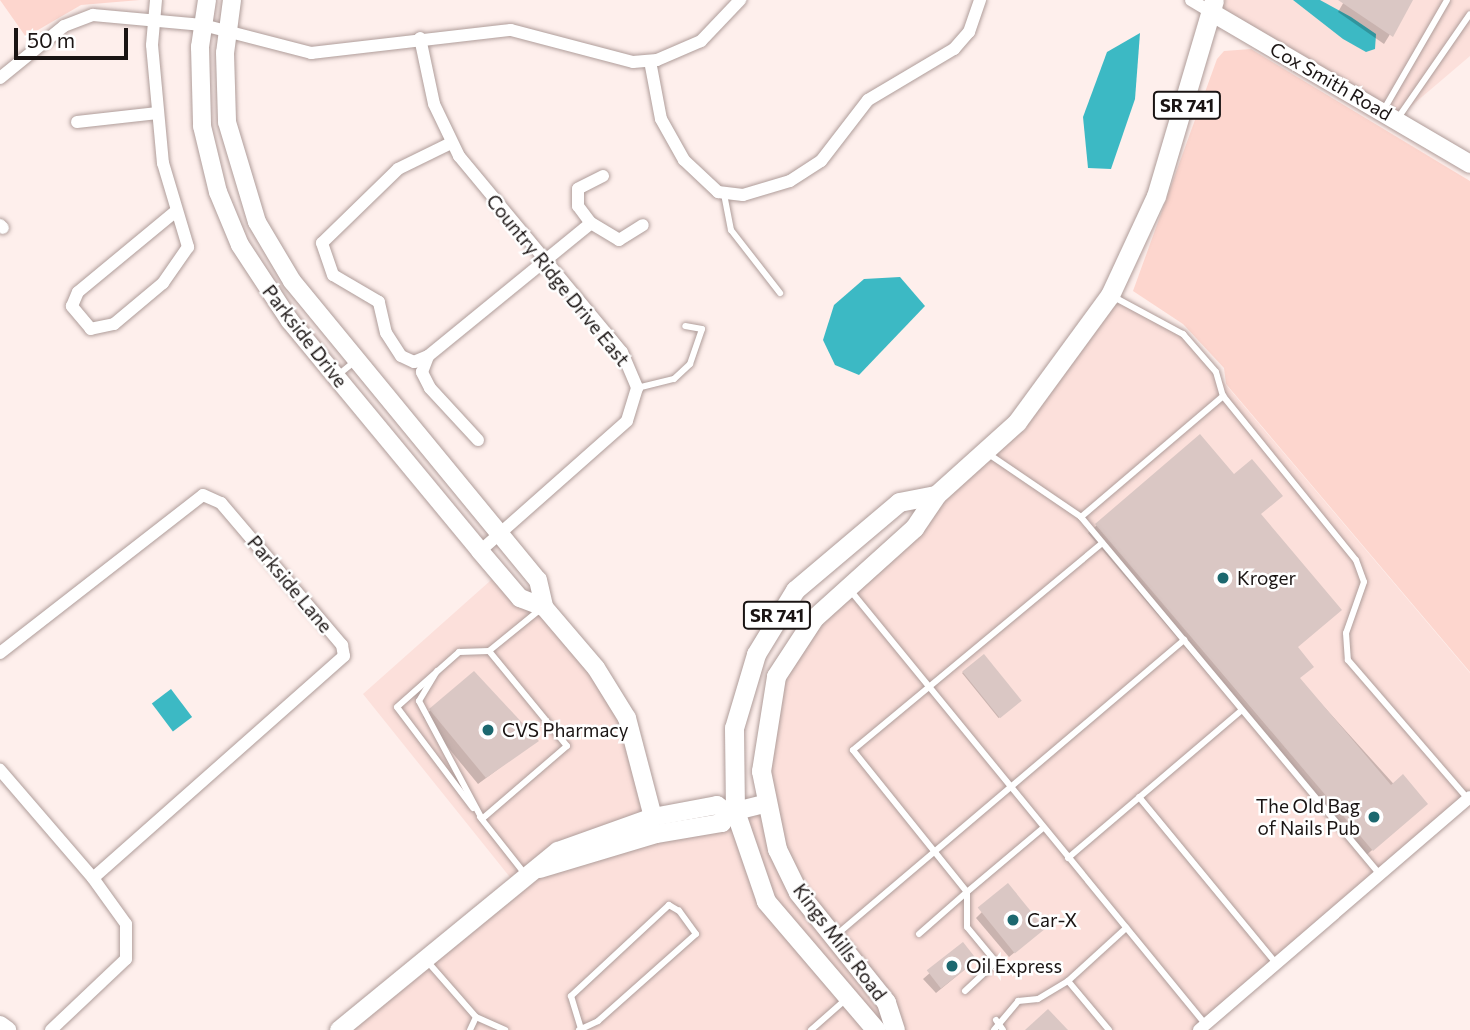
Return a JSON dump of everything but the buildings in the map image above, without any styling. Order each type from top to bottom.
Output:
[{"type":"main road","name":"SR 741","points":[[763,804],[764,723],[776,676],[814,618],[845,585],[914,528],[936,495],[985,452],[1047,385],[1110,295],[1156,196],[1213,6]]},
{"type":"main road","name":"SR 741","points":[[731,812],[737,716],[756,654],[776,618],[820,563],[879,517],[899,502],[936,495]]},
{"type":"main road","name":"Kings Mills Road","points":[[763,804],[798,892],[886,1002],[895,1030]]},
{"type":"main road","name":"Kings Mills Road","points":[[731,812],[766,901],[845,1000],[876,1030]]},
{"type":"street","points":[[156,0],[154,19],[157,113],[176,211],[188,247],[184,261],[114,324],[91,329],[72,306],[78,292],[176,211]]},
{"type":"street","name":"Parkside Drive","points":[[207,0],[203,25],[202,126],[226,214],[263,284],[520,598],[544,607]]},
{"type":"street","name":"Parkside Drive","points":[[232,0],[226,30],[227,122],[243,190],[286,272],[355,361],[538,580],[544,607],[596,668],[627,718],[653,817]]},
{"type":"street","points":[[0,78],[74,20],[117,14],[203,25],[312,53],[420,38],[511,30],[610,60],[650,61],[701,41],[740,0]]},
{"type":"street","points":[[650,61],[671,140],[692,169],[723,194],[767,190],[811,169],[868,100],[954,49],[975,21],[980,0]]},
{"type":"street","name":"Cox Smith Road","points":[[1191,0],[1213,6],[1470,164]]},
{"type":"street","name":"Country Ridge Drive East","points":[[420,38],[431,93],[451,143],[543,261],[622,352],[637,388],[627,421],[480,551]]},
{"type":"street","points":[[77,122],[157,113]]},
{"type":"street","points":[[451,143],[398,169],[322,243],[333,275],[379,302],[386,333],[401,356],[414,362],[428,356],[591,223]]},
{"type":"street","points":[[603,176],[578,189],[578,206],[591,223],[619,240],[643,225]]},
{"type":"street","points":[[428,356],[422,372],[430,388],[478,440]]},
{"type":"street","name":"Parkside Lane","points":[[0,653],[203,495],[221,503],[342,645],[340,667],[93,878]]},
{"type":"street","points":[[0,770],[93,878],[126,924],[126,960],[51,1030]]},
{"type":"street","points":[[1205,1028],[1469,798]]},
{"type":"street","points":[[534,874],[656,834],[722,823],[731,812],[763,804]]},
{"type":"street","points":[[339,1030],[534,874],[558,850],[653,817],[717,805],[731,812]]},
{"type":"street","points":[[0,1025],[6,1030]]},
{"type":"lane","points":[[1390,115],[1447,0]]},
{"type":"lane","points":[[1390,115],[1470,14]]},
{"type":"lane","points":[[723,194],[730,230],[780,293]]},
{"type":"lane","points":[[1110,295],[1183,334],[1216,373],[1223,396],[1356,560],[1364,582],[1346,633],[1348,660],[1469,798]]},
{"type":"lane","points":[[637,388],[674,379],[690,364],[702,329],[685,326]]},
{"type":"lane","points":[[336,376],[355,361]]},
{"type":"lane","points":[[1081,517],[1223,396]]},
{"type":"lane","points":[[985,452],[1081,517],[1380,875]]},
{"type":"lane","points":[[965,991],[996,962],[968,927],[967,892],[853,750],[1102,543]]},
{"type":"lane","points":[[845,585],[1205,1028]]},
{"type":"lane","points":[[534,874],[482,819],[397,707],[459,652],[489,652],[544,607]]},
{"type":"lane","points":[[833,938],[1184,640]]},
{"type":"lane","points":[[482,819],[567,746],[489,652]]},
{"type":"lane","points":[[437,671],[419,701],[482,819]]},
{"type":"lane","points":[[1068,858],[1242,710]]},
{"type":"lane","points":[[1139,797],[1276,964]]},
{"type":"lane","points":[[919,934],[1043,828]]},
{"type":"lane","points":[[669,905],[679,911],[695,934],[598,1021],[580,1029],[571,996],[669,905]]},
{"type":"lane","points":[[994,1030],[996,1020],[1018,1001],[1038,999],[1068,981],[1126,929]]},
{"type":"lane","points":[[426,960],[476,1017],[505,1030]]},
{"type":"lane","points":[[1068,981],[1109,1030]]},
{"type":"lane","points":[[811,1030],[845,1000]]},
{"type":"lane","points":[[470,1030],[476,1017]]},
{"type":"lane","points":[[996,1020],[1003,1030]]},
{"type":"shaded area","points":[[0,0],[140,0],[81,5],[26,37]]},
{"type":"shaded area","points":[[1214,0],[1470,0],[1470,56],[1396,119],[1211,12]]},
{"type":"shaded area","points":[[1251,49],[1470,181],[1470,672],[1226,384],[1224,368],[1183,324],[1133,291],[1217,59],[1224,51]]},
{"type":"shaded area","points":[[1110,295],[1183,334],[1470,673],[1470,797],[1206,1025],[1211,1030],[339,1030],[517,886],[363,694],[499,573],[544,607],[627,718],[656,834],[762,804],[790,652],[985,452]]},
{"type":"water","points":[[1293,0],[1320,0],[1351,17],[1376,34],[1375,49],[1366,52],[1343,39]]},
{"type":"water","points":[[1140,33],[1135,99],[1111,169],[1088,168],[1083,117],[1107,52]]},
{"type":"water","points":[[900,277],[925,306],[859,375],[835,365],[823,340],[834,305],[864,279]]},
{"type":"water","points":[[171,689],[192,717],[173,731],[152,703]]},
{"type":"place","name":"Kroger","points":[[1223,578]]},
{"type":"place","name":"CVS Pharmacy","points":[[488,730]]},
{"type":"place","name":"The Old Bag of Nails Pub","points":[[1374,817]]},
{"type":"place","name":"Car-X","points":[[1013,920]]},
{"type":"place","name":"Oil Express","points":[[952,966]]}]
